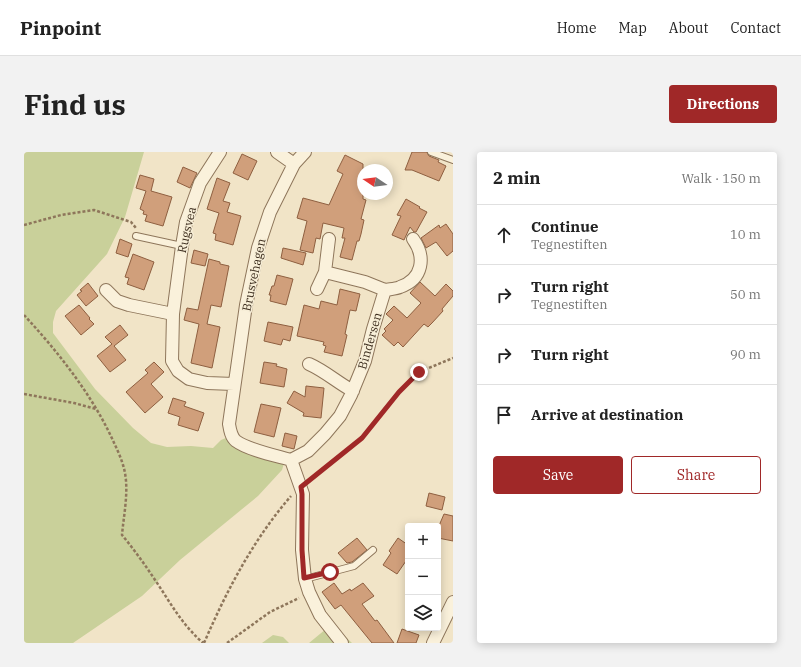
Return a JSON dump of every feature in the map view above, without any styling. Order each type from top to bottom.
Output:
[{"type":"street","name":"Rugsvea","points":[[220,152],[200,183],[186,222],[173,314],[172,360],[178,371],[189,379],[207,384],[234,384]]},
{"type":"street","points":[[277,152],[294,164]]},
{"type":"street","name":"Brusvehagen","points":[[291,460],[251,448],[236,441],[231,435],[229,424],[246,305],[258,248],[270,212],[294,164],[305,152]]},
{"type":"street","points":[[317,289],[326,272],[329,239]]},
{"type":"street","points":[[326,272],[365,282],[385,290],[401,287],[414,279],[420,269],[421,259],[419,248],[413,239]]},
{"type":"street","points":[[106,290],[117,301],[173,314]]},
{"type":"street","name":"Bindersen","points":[[291,460],[308,451],[340,416],[353,391],[365,361],[385,290]]},
{"type":"street","points":[[310,364],[321,369],[353,391]]},
{"type":"street","points":[[291,460],[301,487],[302,494],[302,550],[304,578],[320,615],[342,643]]},
{"type":"street","points":[[433,643],[453,602]]},
{"type":"lane","points":[[431,152],[453,160]]},
{"type":"lane","points":[[136,236],[182,246]]},
{"type":"lane","points":[[304,578],[354,566],[373,550]]},
{"type":"path","points":[[24,225],[62,215],[94,210],[131,222],[144,237]]},
{"type":"path","points":[[24,315],[46,340],[106,424],[124,465],[127,491],[122,534],[134,549],[177,614],[192,633],[203,643],[222,603],[251,549],[276,513],[295,491],[362,438],[399,392],[419,372],[453,358]]},
{"type":"path","points":[[24,394],[74,403],[96,409]]},
{"type":"path","points":[[227,643],[270,612],[309,592]]},
{"type":"green space","points":[[24,152],[144,152],[125,217],[107,254],[56,311],[53,322],[53,333],[95,389],[133,428],[151,443],[167,447],[191,446],[213,448],[221,440],[226,438],[287,453],[282,470],[258,496],[180,560],[142,596],[73,643],[24,643]]},
{"type":"green space","points":[[332,624],[352,643],[309,643]]},
{"type":"green space","points":[[273,635],[283,637],[289,643],[262,643]]},
{"type":"building","points":[[412,152],[427,152],[429,156],[439,160],[438,162],[446,166],[439,181],[412,170],[405,170]]},
{"type":"building","points":[[242,154],[257,161],[248,180],[233,173]]},
{"type":"building","points":[[345,155],[363,164],[357,164],[357,200],[366,200],[361,219],[364,220],[359,241],[357,241],[352,260],[340,257],[345,238],[342,238],[344,228],[323,223],[320,239],[316,238],[313,253],[300,250],[307,221],[297,218],[303,198],[329,205],[343,174],[337,171]]},
{"type":"building","points":[[183,167],[197,173],[190,188],[177,182]]},
{"type":"building","points":[[140,175],[154,179],[151,191],[172,197],[163,226],[145,221],[147,215],[143,214],[144,211],[140,209],[146,191],[136,188]]},
{"type":"building","points":[[217,178],[230,183],[223,201],[230,203],[227,212],[241,216],[233,245],[215,240],[216,234],[213,233],[219,213],[207,209]]},
{"type":"building","points":[[406,199],[427,212],[416,232],[414,232],[410,227],[404,240],[392,235],[401,216],[397,215]]},
{"type":"building","points":[[446,224],[453,234],[453,251],[447,256],[436,242],[426,248],[421,238],[439,225],[440,228]]},
{"type":"building","points":[[120,239],[132,244],[128,257],[116,253]]},
{"type":"building","points":[[283,248],[306,253],[303,265],[281,258]]},
{"type":"building","points":[[194,250],[208,254],[205,266],[191,263]]},
{"type":"building","points":[[133,254],[154,262],[144,290],[127,284],[129,278],[125,277]]},
{"type":"building","points":[[209,259],[229,266],[221,307],[211,305],[207,324],[220,327],[212,368],[191,363],[199,324],[184,320],[187,308],[198,310]]},
{"type":"building","points":[[277,275],[293,279],[286,305],[270,301],[271,295],[269,295],[272,286],[274,286]]},
{"type":"building","points":[[420,282],[435,296],[446,284],[453,291],[453,296],[442,309],[443,311],[428,327],[424,324],[403,347],[398,342],[394,346],[382,335],[386,331],[384,329],[393,320],[386,314],[394,306],[407,318],[421,303],[410,293]]},
{"type":"building","points":[[88,283],[98,296],[86,306],[77,295]]},
{"type":"building","points":[[340,289],[360,294],[356,311],[350,310],[345,334],[347,335],[342,356],[324,352],[326,346],[323,345],[324,342],[297,336],[304,305],[319,309],[321,301],[337,305]]},
{"type":"building","points":[[79,305],[94,324],[81,335],[65,316]]},
{"type":"building","points":[[268,322],[293,327],[290,341],[283,339],[281,345],[264,341]]},
{"type":"building","points":[[120,325],[128,335],[114,346],[126,360],[110,372],[97,356],[112,344],[105,337]]},
{"type":"building","points":[[154,362],[164,372],[151,384],[163,397],[145,413],[126,392],[148,373],[145,370]]},
{"type":"building","points":[[264,362],[277,364],[276,366],[287,369],[284,387],[260,383]]},
{"type":"building","points":[[306,386],[324,388],[321,418],[303,416],[304,413],[287,403],[294,391],[305,397]]},
{"type":"building","points":[[173,398],[186,402],[184,406],[204,413],[198,431],[178,425],[180,417],[168,413]]},
{"type":"building","points":[[261,404],[281,408],[274,437],[254,432]]},
{"type":"building","points":[[285,433],[297,436],[294,449],[282,446]]},
{"type":"building","points":[[429,493],[445,497],[442,510],[426,506]]},
{"type":"building","points":[[444,514],[453,516],[453,541],[441,539],[440,523]]},
{"type":"building","points":[[357,538],[367,550],[352,562],[347,563],[338,553]]},
{"type":"building","points":[[398,538],[405,543],[405,562],[397,574],[383,565],[391,553],[389,551]]},
{"type":"building","points":[[334,583],[342,594],[350,589],[351,591],[363,583],[374,596],[362,604],[375,621],[377,620],[394,643],[372,643],[341,605],[335,609],[322,592]]},
{"type":"building","points":[[402,629],[419,635],[416,643],[397,643]]},
{"type":"route","points":[[330,572],[304,578],[301,487],[362,438],[399,392],[419,372]]}]
